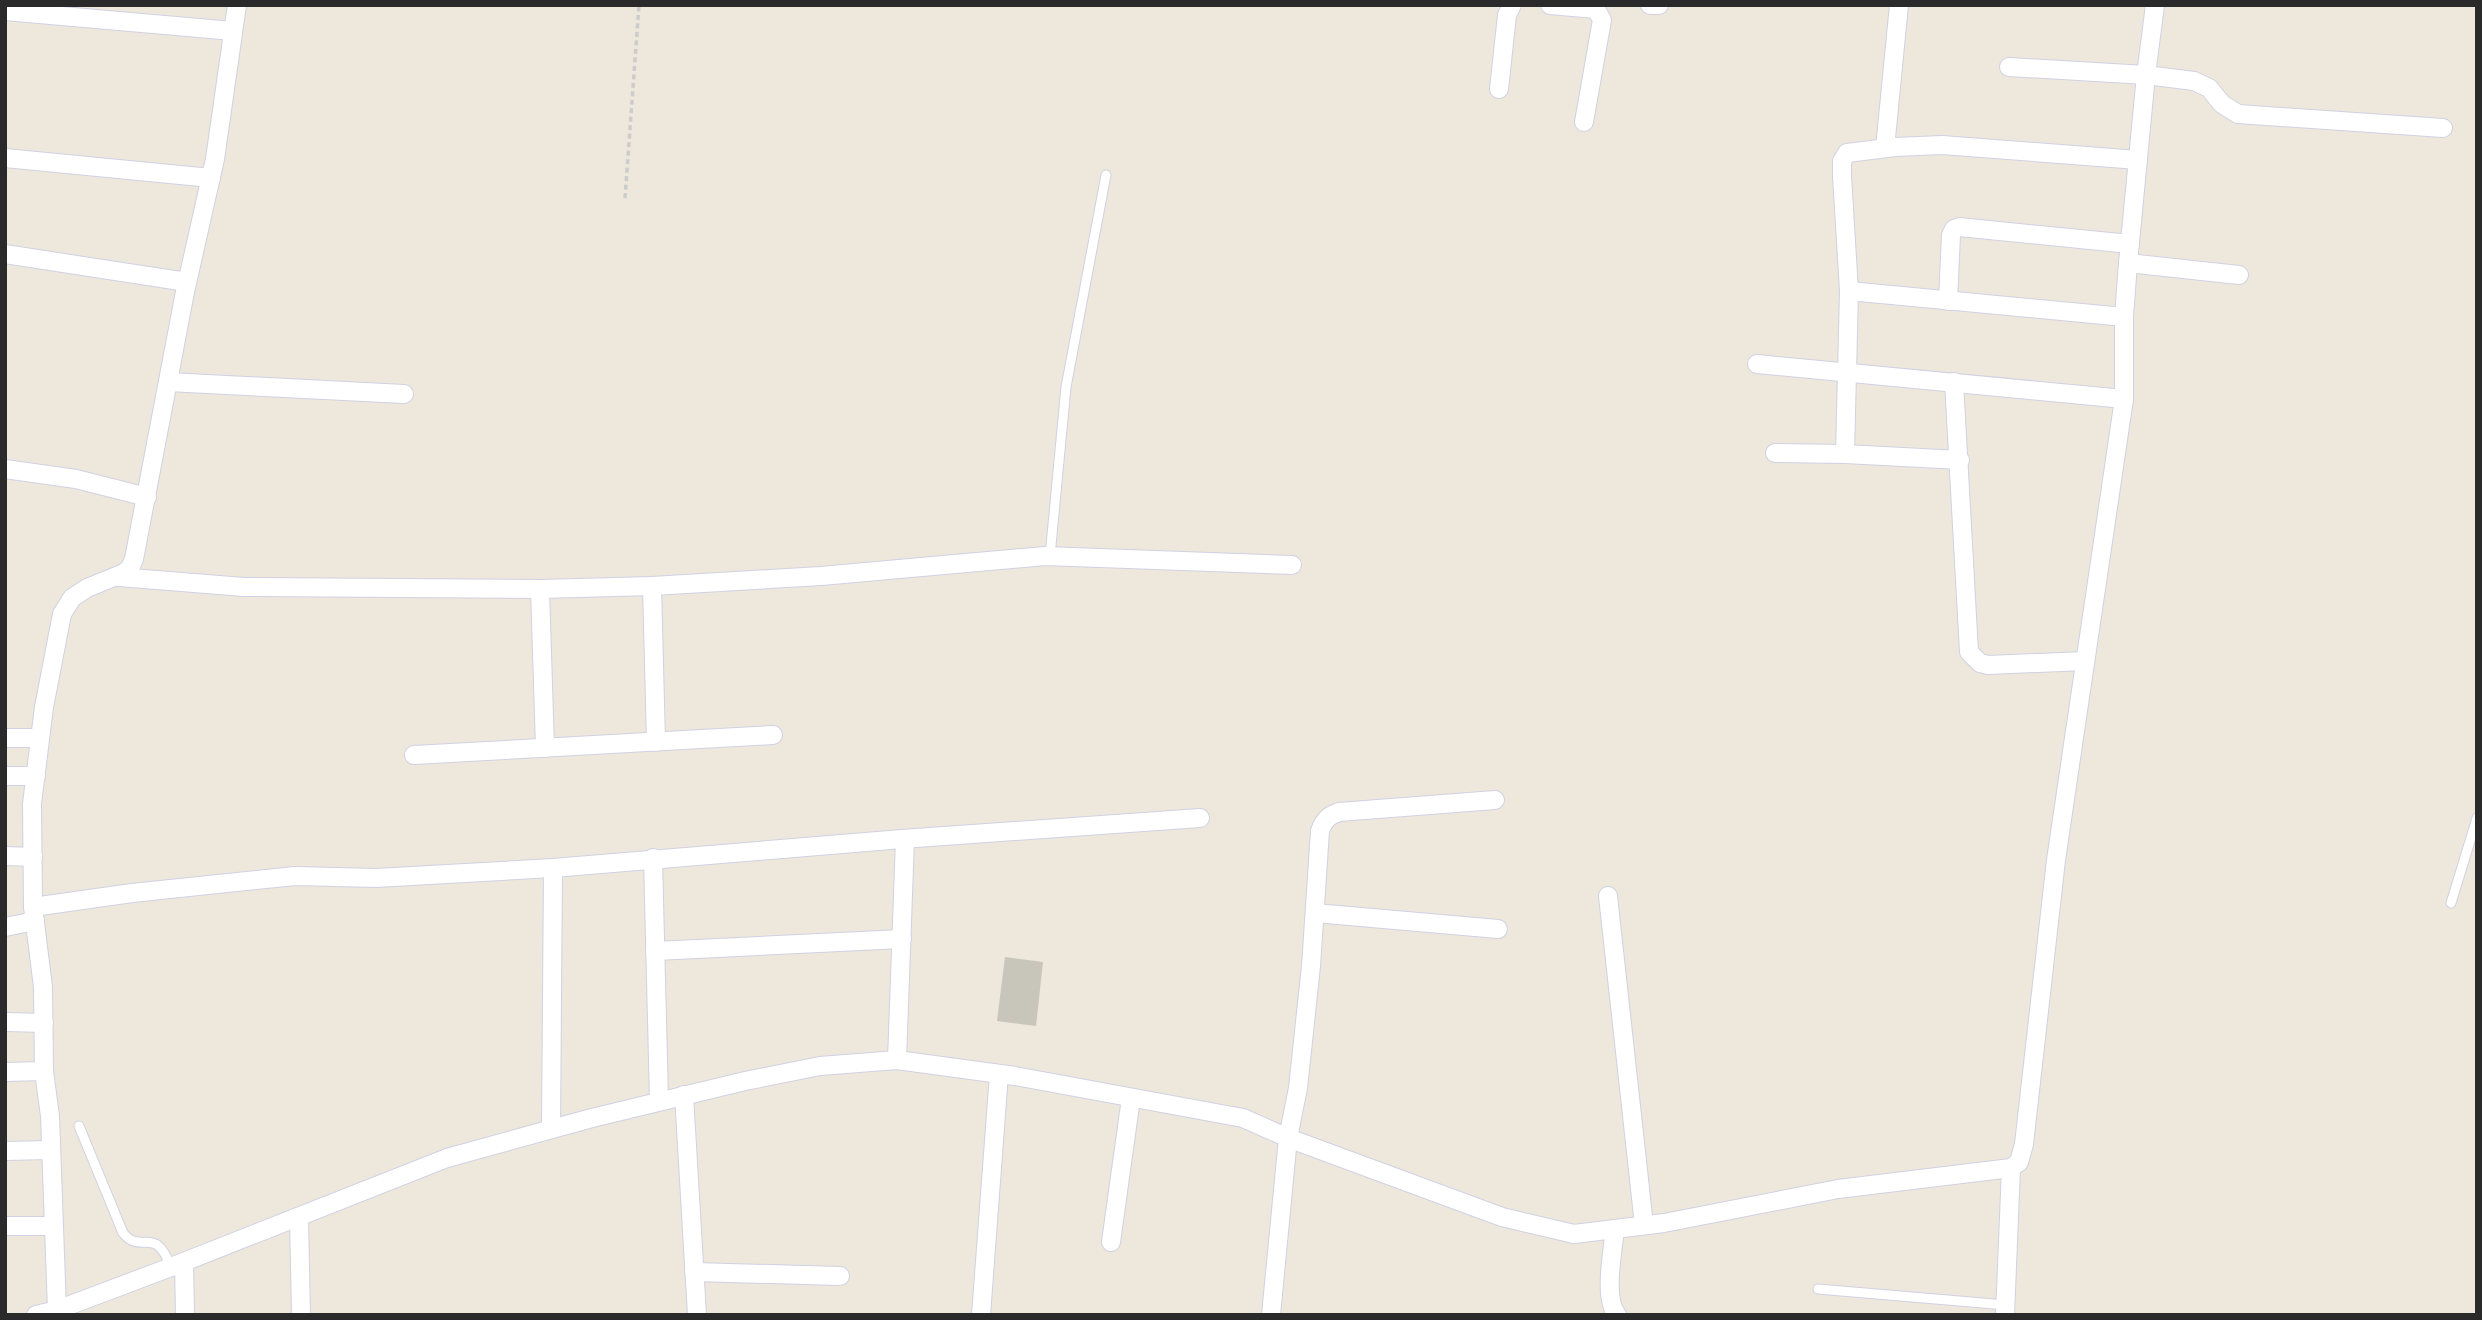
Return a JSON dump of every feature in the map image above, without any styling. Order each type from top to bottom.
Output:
[{"type":"street","points":[[57,1310],[50,1116],[44,1071],[43,987],[34,914],[32,804],[44,707],[62,614],[72,598],[87,588],[119,577],[130,568],[134,559],[187,282],[211,178],[237,5]]},
{"type":"street","points":[[1499,89],[1507,15],[1512,5]]},
{"type":"street","points":[[1550,5],[1596,9],[1602,20],[1584,122]]},
{"type":"street","points":[[1650,5],[1659,5]]},
{"type":"street","points":[[1885,148],[1899,5]]},
{"type":"street","points":[[36,1315],[85,1307],[177,1264],[447,1158],[684,1095],[820,1066],[897,1060],[999,1074],[1243,1118],[1288,1138],[1502,1217],[1574,1234],[1644,1225],[1838,1189],[2011,1168],[2019,1162],[2024,1144],[2056,860],[2124,399],[2124,317],[2128,263],[2155,5]]},
{"type":"street","points":[[5,11],[233,31]]},
{"type":"street","points":[[2009,67],[2146,75],[2194,81],[2203,85],[2215,94],[2222,104],[2238,114],[2443,128]]},
{"type":"street","points":[[1845,454],[1849,291],[1842,161],[1847,153],[1942,145],[2138,160]]},
{"type":"street","points":[[5,158],[211,178]]},
{"type":"street","points":[[1948,301],[1951,235],[1954,229],[1959,227],[2130,244]]},
{"type":"street","points":[[5,254],[187,282]]},
{"type":"street","points":[[2128,263],[2239,275]]},
{"type":"street","points":[[1849,291],[2124,317]]},
{"type":"street","points":[[1757,364],[2124,399]]},
{"type":"street","points":[[168,382],[404,394]]},
{"type":"street","points":[[1954,382],[1969,652],[1980,663],[1988,665],[2085,661]]},
{"type":"street","points":[[1775,453],[1960,460]]},
{"type":"street","points":[[5,469],[76,479],[147,498]]},
{"type":"street","points":[[119,577],[244,587],[540,589],[652,586],[821,576],[1050,556],[1292,565]]},
{"type":"street","points":[[652,586],[656,742]]},
{"type":"street","points":[[540,589],[545,748]]},
{"type":"street","points":[[414,755],[773,735]]},
{"type":"street","points":[[5,738],[40,738]]},
{"type":"street","points":[[5,776],[36,776]]},
{"type":"street","points":[[1272,1315],[1288,1138],[1303,1044],[1320,831],[1323,822],[1330,815],[1339,812],[1495,800]]},
{"type":"street","points":[[5,927],[34,914],[144,892],[295,876],[376,878],[554,868],[653,858],[1200,818]]},
{"type":"street","points":[[897,1060],[905,839]]},
{"type":"street","points":[[5,856],[33,857]]},
{"type":"street","points":[[653,858],[659,1101]]},
{"type":"street","points":[[551,1129],[554,868]]},
{"type":"street","points":[[1608,896],[1644,1225]]},
{"type":"street","points":[[1315,914],[1498,929]]},
{"type":"street","points":[[655,951],[902,939]]},
{"type":"street","points":[[5,1022],[44,1023]]},
{"type":"street","points":[[5,1072],[44,1071]]},
{"type":"street","points":[[981,1315],[999,1074]]},
{"type":"street","points":[[684,1095],[697,1315]]},
{"type":"street","points":[[1111,1242],[1131,1098]]},
{"type":"street","points":[[5,1151],[50,1150]]},
{"type":"street","points":[[2006,1310],[2011,1168]]},
{"type":"street","points":[[299,1217],[301,1315]]},
{"type":"street","points":[[5,1226],[52,1226]]},
{"type":"street","points":[[1615,1229],[1610,1293],[1617,1315]]},
{"type":"street","points":[[177,1264],[185,1315]]},
{"type":"street","points":[[694,1272],[840,1276]]},
{"type":"lane","points":[[1050,556],[1066,387],[1106,175]]},
{"type":"lane","points":[[2451,903],[2477,818]]},
{"type":"lane","points":[[79,1126],[123,1233],[134,1241],[151,1242],[161,1246],[177,1264]]},
{"type":"lane","points":[[1818,1289],[2006,1310]]},
{"type":"path","points":[[625,198],[639,5]]},
{"type":"building","points":[[1005,957],[1043,962],[1036,1026],[997,1021]]}]
